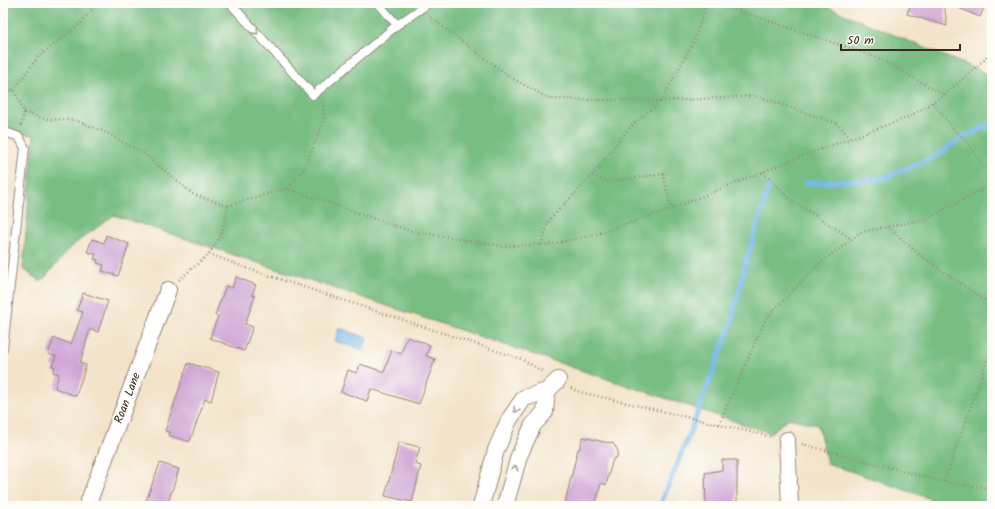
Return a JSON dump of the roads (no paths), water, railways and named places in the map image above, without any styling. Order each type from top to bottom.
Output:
[{"type":"street","name":"Roan Lane","points":[[87,506],[168,290]]},
{"type":"street","points":[[481,506],[496,450],[509,420],[524,398],[553,386],[545,412],[534,425],[519,456],[505,506]]},
{"type":"street","points":[[787,440],[790,506]]},
{"type":"lane","points":[[230,3],[313,95],[397,25],[429,3]]},
{"type":"lane","points":[[378,3],[397,25]]},
{"type":"lane","points":[[3,131],[19,137],[25,148],[3,349]]},
{"type":"water","points":[[339,328],[367,338],[363,350],[335,341]]},
{"type":"waterway","points":[[3,7],[6,3]]},
{"type":"waterway","points":[[805,183],[882,179],[938,155],[963,137],[992,124]]},
{"type":"waterway","points":[[660,506],[691,430],[732,321],[745,265],[769,187]]}]
